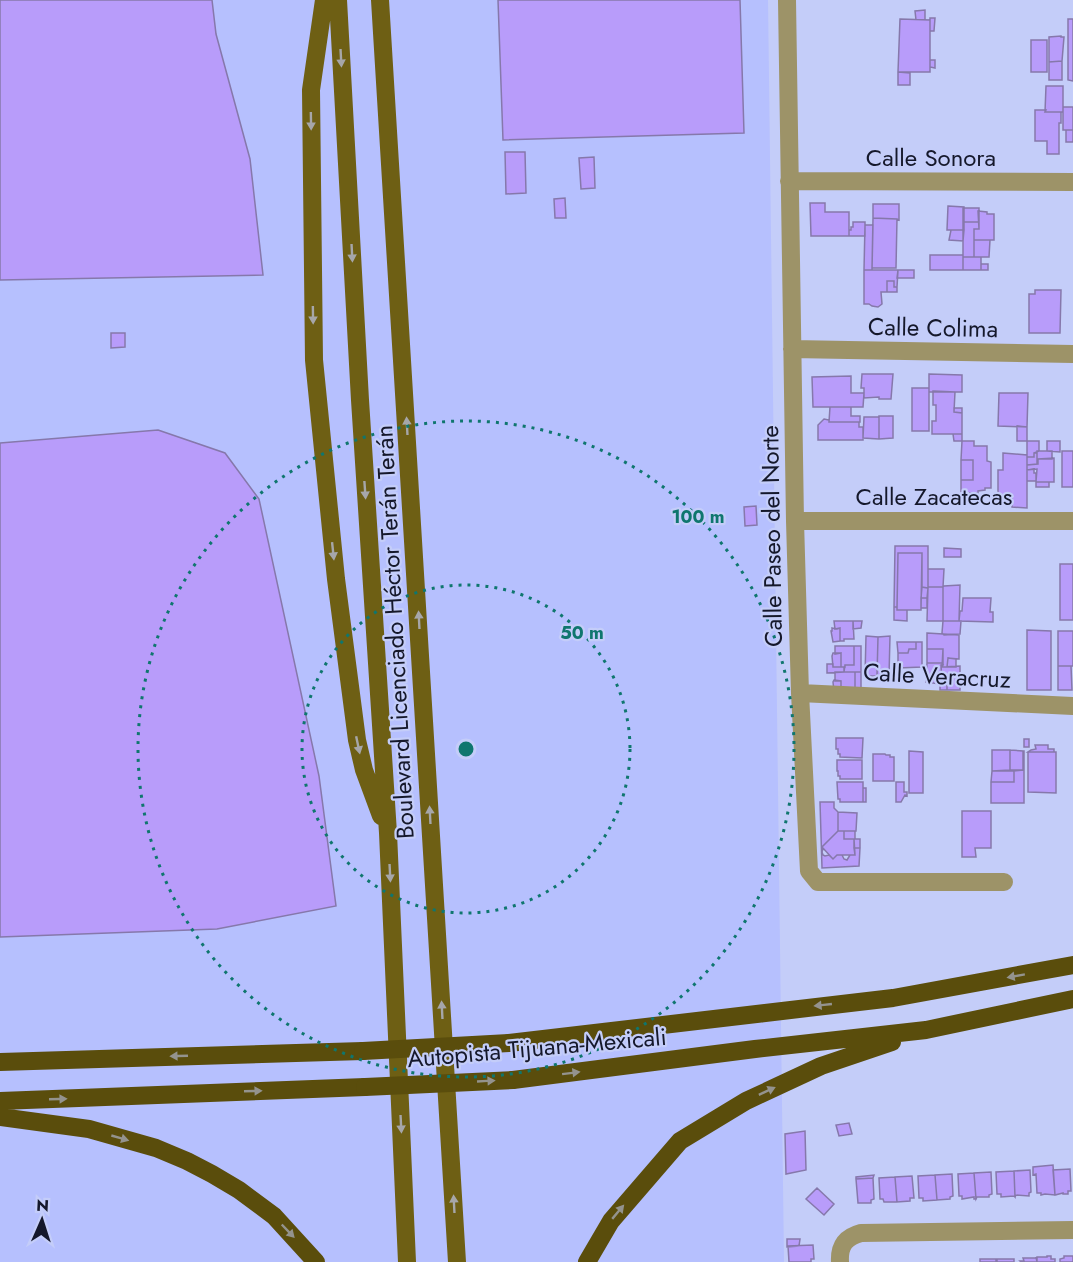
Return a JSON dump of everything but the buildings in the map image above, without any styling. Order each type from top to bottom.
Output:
[{"type":"highway","name":"Autopista Tijuana-Mexicali","points":[[0,1062],[363,1051],[508,1043],[893,998],[1073,965]]},
{"type":"highway","name":"Autopista Tijuana-Mexicali","points":[[0,1101],[513,1080],[926,1030],[1073,999]]},
{"type":"highway","points":[[587,1262],[611,1221],[680,1141],[746,1101],[821,1066],[926,1030]]},
{"type":"highway","points":[[0,1118],[89,1129],[156,1148],[187,1161],[213,1174],[274,1216],[316,1262]]},
{"type":"main road","points":[[324,0],[311,90],[314,360],[336,579],[357,740],[364,770],[388,833]]},
{"type":"main road","name":"Boulevard Licenciado Héctor Terán Terán","points":[[338,0],[359,388],[388,833],[407,1262]]},
{"type":"main road","name":"Boulevard Licenciado Héctor Terán Terán","points":[[380,0],[457,1262]]},
{"type":"street","name":"Calle Paseo del Norte","points":[[787,0],[795,521],[800,693],[809,871],[818,882],[1004,882]]},
{"type":"street","name":"Calle Sonora","points":[[789,181],[1073,182]]},
{"type":"street","name":"Calle Colima","points":[[792,349],[1073,354]]},
{"type":"street","name":"Calle Zacatecas","points":[[795,521],[1073,521]]},
{"type":"street","name":"Calle Veracruz","points":[[800,693],[1073,706]]},
{"type":"street","points":[[840,1262],[839,1255],[843,1245],[851,1236],[861,1233],[1073,1230]]},
{"type":"shaded area","points":[[0,0],[768,0],[784,1262],[0,1262]]}]
